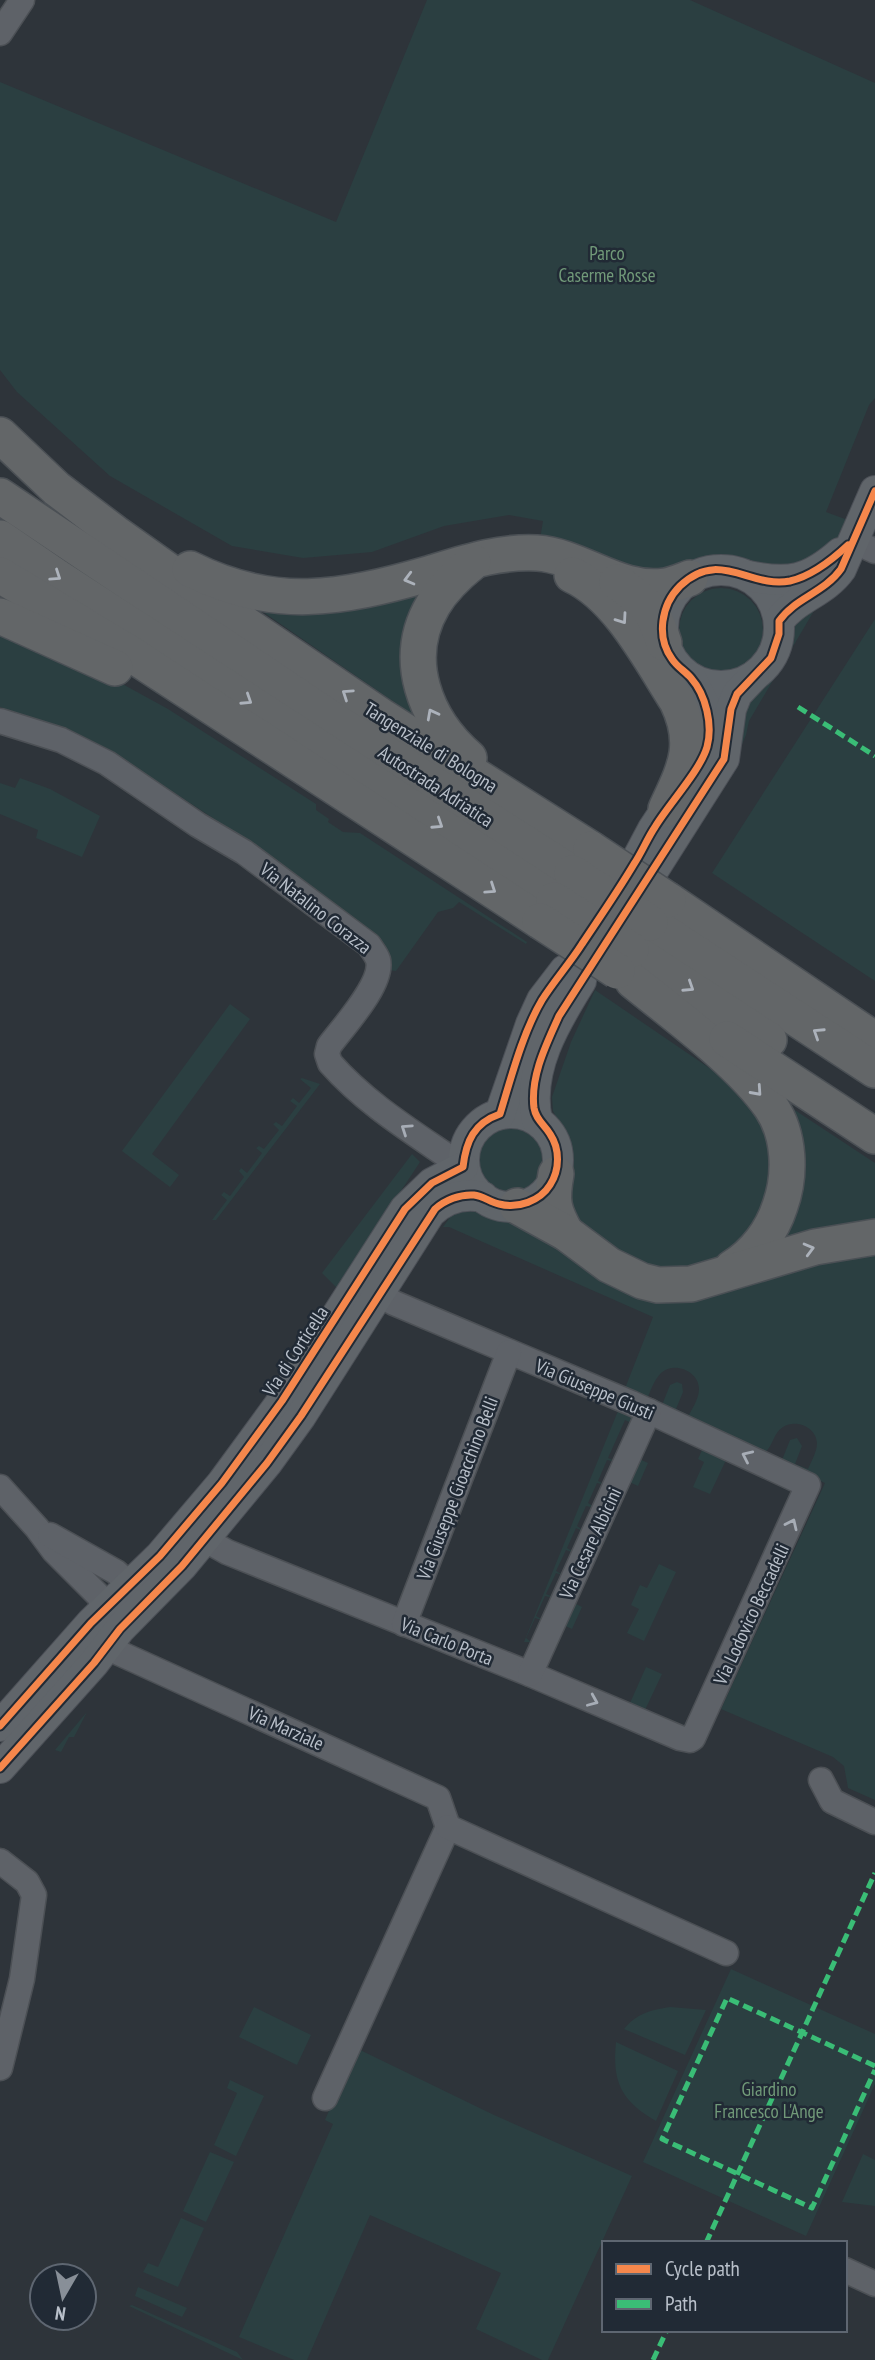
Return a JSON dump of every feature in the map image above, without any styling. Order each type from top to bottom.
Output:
[{"type":"highway","name":"Tangenziale di Bologna","points":[[0,435],[57,489],[115,533],[293,658],[554,825],[564,886]]},
{"type":"highway","points":[[0,461],[40,498],[335,721]]},
{"type":"highway","points":[[57,489],[200,574],[261,594],[283,597],[345,595],[488,556],[540,553],[611,578],[653,587],[668,586],[690,578]]},
{"type":"highway","name":"Autostrada Adriatica","points":[[0,496],[335,721],[564,886]]},
{"type":"highway","name":"Autostrada Adriatica","points":[[0,538],[57,577],[564,886],[641,923],[875,1070]]},
{"type":"highway","points":[[554,825],[492,778],[451,742],[438,726],[425,700],[419,677],[418,651],[424,625],[433,605],[447,586],[488,556],[538,560],[583,580],[601,593],[618,612],[685,717],[689,755],[666,809]]},
{"type":"highway","name":"Tangenziale di Bologna","points":[[0,575],[128,652],[401,831],[564,886],[875,1040]]},
{"type":"highway","points":[[611,578],[649,607],[664,643]]},
{"type":"highway","points":[[0,617],[112,666],[401,831]]},
{"type":"highway","name":"Tangenziale di Bologna","points":[[641,923],[733,1043],[875,1136]]},
{"type":"highway","points":[[641,923],[714,1048],[772,1108],[785,1139],[787,1177],[778,1214],[750,1255],[720,1275]]},
{"type":"highway","name":"Autostrada Adriatica","points":[[641,923],[875,1108]]},
{"type":"highway","points":[[556,1174],[552,1202],[566,1233]]},
{"type":"highway","points":[[517,1206],[566,1233],[609,1265],[642,1281],[674,1286],[691,1284],[815,1247],[875,1237]]},
{"type":"main road","points":[[779,621],[793,606],[826,586],[864,546],[875,491]]},
{"type":"main road","points":[[641,923],[666,809],[706,748],[709,720],[705,706],[691,678],[670,657],[664,643],[662,628],[667,606],[678,587],[690,578],[719,569],[776,582],[790,580],[864,546]]},
{"type":"main road","points":[[641,923],[724,760],[731,709],[737,694],[763,668],[776,646],[779,621],[769,595],[760,584],[748,576]]},
{"type":"main road","points":[[691,678],[706,684],[723,686],[754,676]]},
{"type":"main road","points":[[500,1114],[542,1000],[573,975],[539,1067],[534,1096],[537,1120]]},
{"type":"main road","points":[[484,1197],[470,1184],[463,1167],[473,1132],[489,1118],[500,1114],[537,1120],[550,1132],[557,1148],[556,1174],[541,1196],[517,1206]]},
{"type":"main road","name":"Via di Corticella","points":[[0,1768],[110,1642],[116,1614],[130,1585],[165,1551],[256,1439],[405,1209],[432,1183],[463,1167]]},
{"type":"main road","name":"Via di Corticella","points":[[0,1726],[116,1614],[204,1539],[302,1416],[421,1227],[438,1206],[463,1196],[484,1197],[499,1205],[517,1206]]},
{"type":"street","points":[[0,33],[22,0]]},
{"type":"street","name":"Via Natalino Corazza","points":[[0,721],[61,740],[107,763],[198,825],[244,852],[369,945],[378,960],[378,975],[330,1046],[328,1058],[371,1104],[463,1167]]},
{"type":"street","name":"Via Giuseppe Giusti","points":[[380,1295],[649,1411],[808,1485]]},
{"type":"street","name":"Via Giuseppe Gioacchino Belli","points":[[404,1624],[509,1352]]},
{"type":"street","name":"Via Cesare Albicini","points":[[530,1674],[649,1411]]},
{"type":"street","name":"Via Lodovico Beccadelli","points":[[690,1740],[701,1723],[808,1485]]},
{"type":"street","points":[[0,1487],[54,1551],[116,1614]]},
{"type":"street","points":[[37,1528],[116,1572],[130,1585]]},
{"type":"street","name":"Via Carlo Porta","points":[[204,1539],[227,1552],[690,1740]]},
{"type":"street","name":"Via Marziale","points":[[110,1642],[119,1653],[438,1798],[448,1827]]},
{"type":"street","points":[[821,1780],[832,1801],[875,1822]]},
{"type":"street","points":[[326,2098],[448,1827],[726,1953]]},
{"type":"street","points":[[0,1861],[30,1885],[34,1895],[22,1979],[0,2068]]},
{"type":"street","points":[[847,2271],[875,2284]]},
{"type":"green space","name":"Parco Caserme Rosse","points":[[427,0],[690,0],[875,83],[875,398],[869,405],[826,512],[853,522],[840,541],[794,567],[757,570],[736,564],[713,562],[663,581],[540,539],[543,521],[509,515],[444,526],[372,552],[303,558],[232,546],[110,476],[17,392],[0,370],[0,82],[336,222]]},
{"type":"green space","points":[[443,576],[423,614],[430,727],[240,596]]},
{"type":"green space","points":[[721,588],[737,591],[751,600],[760,614],[763,630],[760,646],[751,660],[737,669],[721,672],[705,669],[691,660],[682,646],[679,630],[682,614],[691,600],[705,591]]},
{"type":"green space","points":[[818,604],[749,721],[738,754],[742,738],[741,718],[752,694],[774,671],[782,656],[790,626]]},
{"type":"green space","points":[[875,619],[875,981],[712,873]]},
{"type":"green space","points":[[0,626],[117,681],[168,709],[316,804],[316,810],[343,832],[360,833],[527,942],[526,944],[459,902],[453,908],[438,912],[396,971],[388,970],[246,842],[219,822],[104,747],[0,707]]},
{"type":"green space","points":[[20,778],[50,789],[100,816],[82,857],[36,838],[38,830],[0,814],[0,783],[15,788]]},
{"type":"green space","points":[[595,990],[721,1076],[752,1110],[776,1154],[764,1220],[714,1266],[651,1272],[574,1223],[559,1192],[569,1156],[569,1142],[553,1111],[552,1097],[571,1042]]},
{"type":"green space","points":[[230,1004],[250,1019],[152,1154],[179,1175],[170,1187],[122,1151]]},
{"type":"green space","points":[[300,1079],[320,1084],[216,1220],[212,1220],[227,1200],[221,1195],[224,1192],[230,1196],[244,1177],[239,1171],[241,1168],[247,1173],[262,1153],[256,1148],[259,1146],[264,1149],[279,1130],[273,1124],[276,1122],[282,1126],[297,1106],[290,1101],[293,1098],[299,1103],[311,1088]]},
{"type":"green space","points":[[781,1101],[875,1163],[875,1230],[771,1239]]},
{"type":"green space","points":[[511,1125],[524,1128],[535,1135],[542,1146],[545,1159],[542,1172],[535,1183],[524,1190],[511,1193],[498,1190],[487,1183],[480,1172],[477,1159],[480,1146],[487,1135],[498,1128]]},
{"type":"green space","points":[[412,1154],[420,1162],[337,1288],[322,1273]]},
{"type":"green space","points":[[470,1208],[502,1219],[518,1219],[615,1279],[875,1246],[875,1800],[848,1788],[844,1766],[833,1757],[721,1709],[825,1483],[784,1464],[782,1460],[790,1440],[797,1438],[802,1446],[795,1464],[808,1469],[817,1446],[816,1437],[804,1426],[788,1425],[780,1430],[764,1453],[662,1405],[670,1385],[677,1382],[682,1384],[683,1392],[676,1409],[689,1415],[696,1402],[699,1389],[695,1377],[679,1368],[661,1373],[648,1397],[624,1391],[653,1317],[449,1227],[443,1227],[451,1216],[449,1212]]},
{"type":"green space","points":[[618,1411],[635,1413],[636,1425],[625,1420],[608,1458],[617,1462],[607,1460],[598,1481],[606,1485],[597,1483],[588,1503],[596,1508],[586,1506],[577,1526],[585,1532],[576,1528],[567,1548],[575,1553],[566,1550],[556,1571],[565,1576],[556,1573],[546,1594],[555,1598],[545,1596],[536,1616],[545,1621],[535,1618],[526,1638],[531,1642],[524,1642]]},
{"type":"green space","points":[[703,1448],[726,1460],[710,1494],[693,1487],[704,1462],[698,1459]]},
{"type":"green space","points":[[637,1458],[648,1463],[638,1486],[627,1481]]},
{"type":"green space","points":[[659,1564],[676,1572],[644,1641],[627,1633],[639,1609],[631,1605],[640,1585],[647,1588]]},
{"type":"green space","points":[[572,1602],[582,1607],[572,1629],[561,1624]]},
{"type":"green space","points":[[646,1667],[662,1674],[645,1710],[630,1703]]},
{"type":"green space","points":[[87,1712],[74,1737],[69,1737],[61,1752],[55,1750]]},
{"type":"green space","name":"Giardino Francesco L'Ange","points":[[731,1969],[875,2034],[875,2084],[806,2236],[643,2162]]},
{"type":"green space","points":[[254,2007],[311,2035],[297,2065],[239,2037]]},
{"type":"green space","points":[[670,2007],[706,2010],[685,2055],[624,2029],[645,2013]]},
{"type":"green space","points":[[616,2042],[678,2071],[656,2121],[634,2106],[621,2089],[616,2068]]},
{"type":"green space","points":[[356,2048],[494,2115],[632,2176],[548,2360],[542,2360],[476,2329],[501,2273],[370,2215],[307,2360],[294,2360],[239,2337],[333,2124],[325,2120]]},
{"type":"green space","points":[[230,2080],[264,2096],[236,2156],[214,2145],[237,2093],[227,2088]]},
{"type":"green space","points":[[210,2152],[234,2162],[206,2222],[183,2211]]},
{"type":"green space","points":[[863,2154],[875,2160],[875,2206],[842,2202]]},
{"type":"green space","points":[[181,2218],[204,2228],[178,2287],[143,2272],[148,2263],[158,2267]]},
{"type":"green space","points":[[138,2287],[187,2308],[182,2317],[135,2296]]},
{"type":"green space","points":[[129,2306],[237,2352],[243,2360]]},
{"type":"marked path","points":[[798,707],[875,756]]},
{"type":"marked path","points":[[707,2241],[875,1873]]},
{"type":"marked path","points":[[875,2066],[727,1998],[662,2139],[812,2208],[875,2070]]},
{"type":"marked path","points":[[653,2360],[666,2332]]},
{"type":"cycle path","points":[[0,1768],[94,1663],[120,1629],[182,1566],[267,1463],[301,1416],[435,1209],[453,1198],[469,1195],[499,1204],[521,1204],[546,1191],[556,1172],[557,1153],[548,1131],[536,1116],[533,1096],[540,1060],[549,1037],[559,1016],[724,759],[731,709],[737,694],[771,658],[779,634],[779,621],[841,569],[875,491]]},
{"type":"cycle path","points":[[0,1726],[91,1623],[160,1556],[222,1483],[282,1401],[405,1209],[432,1183],[463,1167],[466,1149],[473,1134],[484,1122],[500,1114],[523,1041],[542,1000],[615,894],[655,827],[698,767],[707,747],[709,720],[701,693],[691,678],[672,659],[664,641],[663,621],[668,602],[680,586],[694,575],[708,570],[735,572],[775,582],[790,581],[821,567],[848,545]]}]
